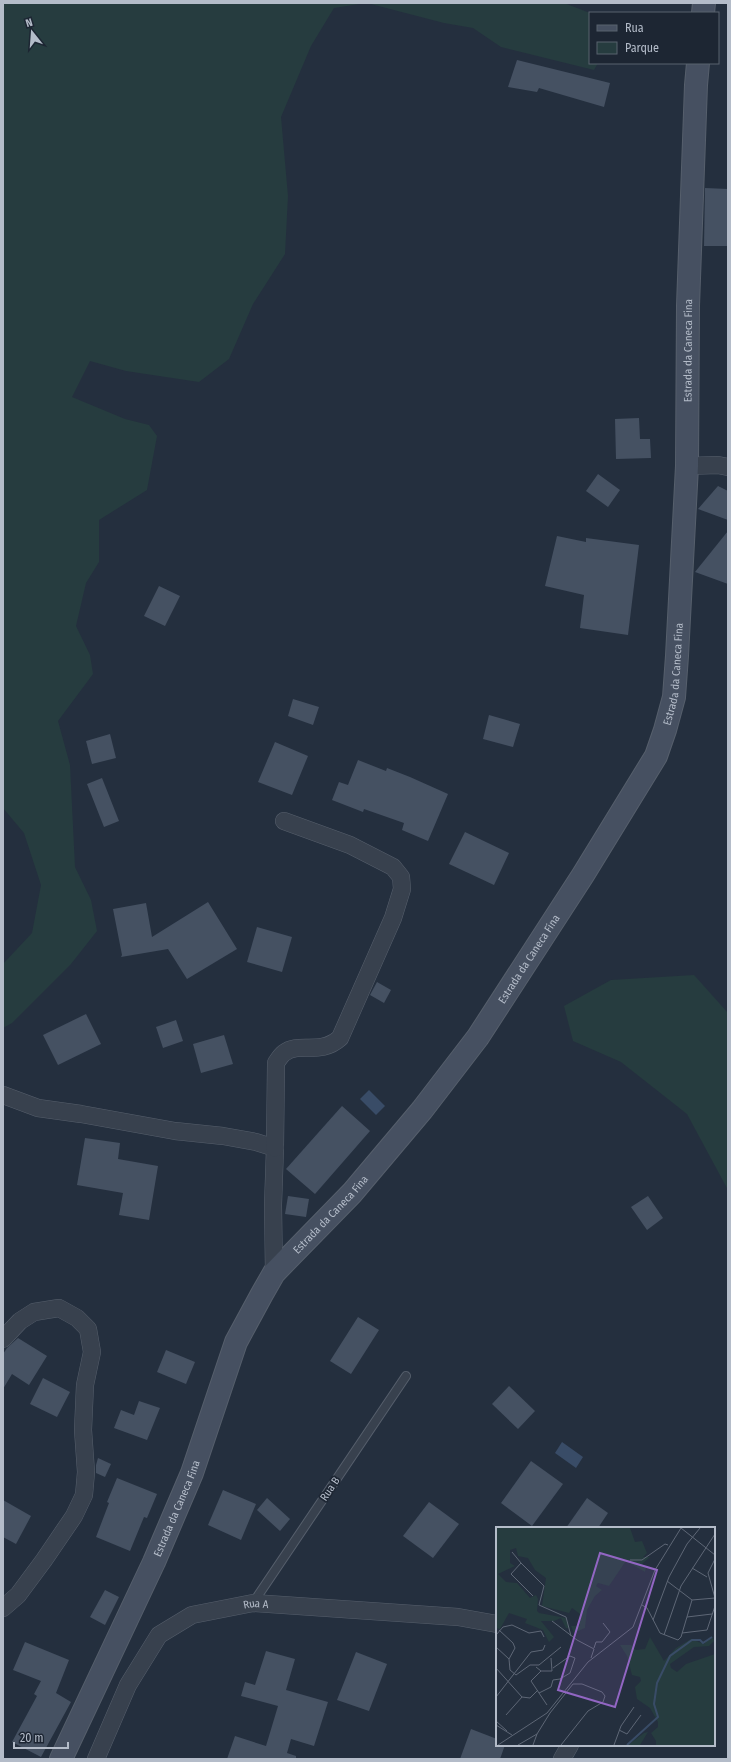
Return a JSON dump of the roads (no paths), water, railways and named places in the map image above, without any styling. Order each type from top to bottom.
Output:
[{"type":"street","name":"Estrada da Caneca Fina","points":[[62,1759],[154,1562],[192,1473],[236,1342],[274,1273],[352,1193],[422,1110],[478,1037],[583,875],[656,756],[674,697],[687,466],[688,306],[698,64]]},
{"type":"street","points":[[687,466],[718,465],[728,467]]},
{"type":"street","points":[[274,1273],[273,1205],[276,1063],[283,1053],[293,1049],[324,1048],[333,1044],[340,1038],[393,918],[402,889],[401,877],[393,867],[350,845],[284,821]]},
{"type":"street","points":[[3,1095],[38,1108],[81,1114],[175,1131],[223,1136],[256,1142],[275,1148]]},
{"type":"street","points":[[3,1339],[20,1321],[34,1312],[59,1308],[77,1318],[88,1329],[92,1352],[85,1385],[83,1430],[86,1472],[84,1495],[74,1516],[44,1560],[18,1595],[3,1608]]},
{"type":"street","name":"Rua A","points":[[96,1759],[128,1685],[159,1636],[192,1615],[253,1603],[458,1617],[496,1624]]},
{"type":"street","points":[[562,1759],[569,1746]]},
{"type":"lane","name":"Rua B","points":[[253,1603],[406,1376]]},
{"type":"water","points":[[369,1090],[385,1106],[376,1115],[360,1099]]},
{"type":"water","points":[[562,1442],[583,1457],[576,1468],[555,1453]]}]
